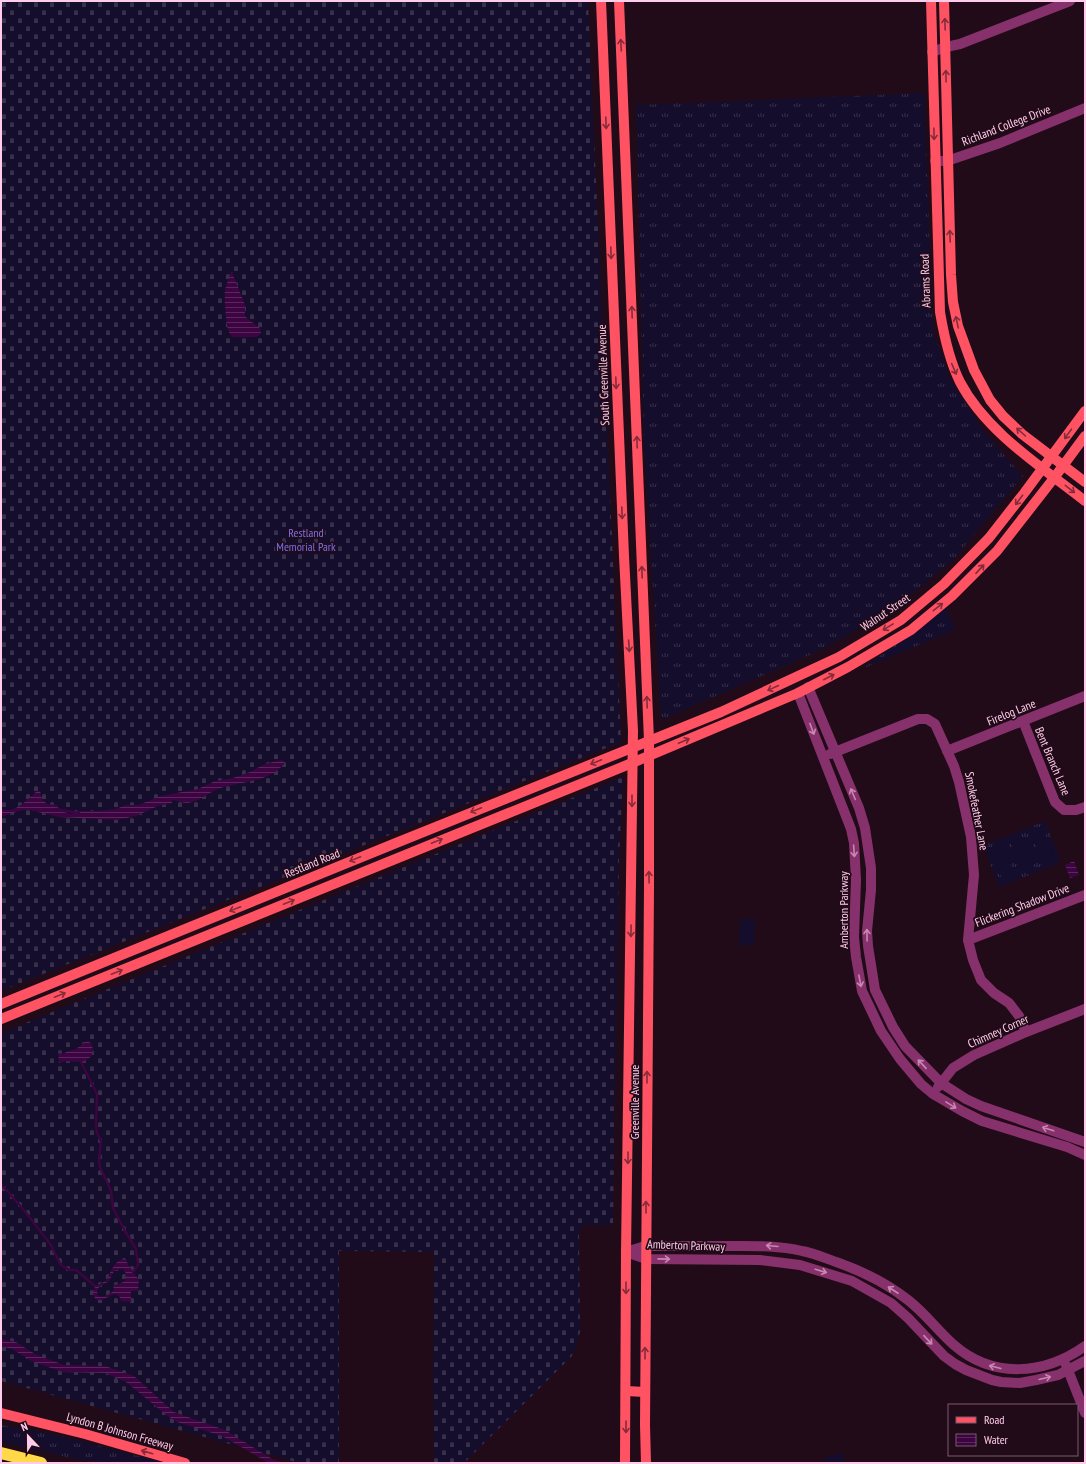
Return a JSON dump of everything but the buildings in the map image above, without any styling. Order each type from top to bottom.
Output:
[{"type":"highway","points":[[1,1454],[41,1463]]},
{"type":"main road","name":"South Greenville Avenue","points":[[601,1],[633,748]]},
{"type":"main road","points":[[619,1],[648,741]]},
{"type":"main road","name":"Abrams Road","points":[[931,1],[934,161],[940,312],[943,332],[952,364],[960,383],[991,424],[1014,447],[1085,502]]},
{"type":"main road","points":[[944,1],[951,276],[953,302],[958,326],[980,385],[1003,416],[1022,434],[1062,466],[1085,482]]},
{"type":"main road","points":[[604,84],[623,84]]},
{"type":"main road","points":[[938,276],[951,276]]},
{"type":"main road","name":"Walnut Street","points":[[633,748],[721,712],[839,656],[901,620],[951,577],[990,538],[1085,411]]},
{"type":"main road","points":[[1,1019],[632,763],[798,692],[848,667],[911,630],[962,587],[996,551],[1085,436]]},
{"type":"main road","points":[[951,577],[962,587]]},
{"type":"main road","points":[[626,612],[643,612]]},
{"type":"main road","points":[[631,679],[646,678]]},
{"type":"main road","name":"Greenville Avenue","points":[[646,1463],[645,1392],[649,887],[648,741]]},
{"type":"main road","name":"Greenville Avenue","points":[[625,1463],[626,1252],[633,748]]},
{"type":"main road","name":"Restland Road","points":[[1,1004],[633,748]]},
{"type":"main road","points":[[629,1031],[647,1031]]},
{"type":"main road","points":[[626,1391],[645,1392]]},
{"type":"main road","name":"Lyndon B Johnson Freeway","points":[[1,1413],[85,1434],[185,1463]]},
{"type":"street","points":[[932,52],[960,44],[1070,1]]},
{"type":"street","points":[[932,40],[946,47]]},
{"type":"street","name":"Richland College Drive","points":[[934,161],[947,161],[1000,142],[1085,108]]},
{"type":"street","name":"Amberton Parkway","points":[[808,687],[859,808],[865,828],[871,868],[872,890],[867,939],[875,990],[905,1046],[941,1083],[966,1099],[981,1106],[1085,1142]]},
{"type":"street","name":"Amberton Parkway","points":[[798,692],[851,829],[854,843],[856,880],[854,937],[856,957],[862,991],[881,1031],[896,1053],[921,1084],[934,1094],[962,1111],[982,1121],[1084,1152]]},
{"type":"street","name":"Firelog Lane","points":[[947,751],[1085,696]]},
{"type":"street","name":"Smokefeather Lane","points":[[823,757],[922,718],[935,724],[954,766],[971,837],[974,875],[968,940],[973,960],[981,980],[994,993],[1009,1003],[1019,1016],[1026,1032]]},
{"type":"street","name":"Bent Branch Lane","points":[[1023,721],[1055,802],[1064,810],[1076,810],[1085,807]]},
{"type":"street","name":"Flickering Shadow Drive","points":[[968,940],[1085,895]]},
{"type":"street","name":"Chimney Corner","points":[[934,1094],[953,1068],[974,1055],[1026,1032],[1085,1009]]},
{"type":"street","name":"Amberton Parkway","points":[[626,1252],[646,1246],[770,1246],[804,1251],[866,1273],[908,1300],[953,1344],[972,1358],[982,1363],[1002,1368],[1025,1369],[1050,1365],[1063,1360],[1085,1346]]},
{"type":"street","points":[[800,1264],[804,1251]]},
{"type":"street","name":"Amberton Parkway","points":[[626,1252],[646,1259],[760,1260],[800,1264],[852,1281],[891,1303],[908,1318],[944,1356],[954,1364],[982,1377],[1001,1382],[1020,1382],[1050,1377],[1068,1371],[1085,1361]]},
{"type":"street","points":[[1063,1360],[1085,1413]]},
{"type":"green space","name":"Restland Memorial Park","points":[[1,1],[588,1],[621,742],[1,991]]},
{"type":"green space","points":[[924,93],[933,331],[950,379],[984,432],[1023,476],[953,560],[894,609],[819,651],[661,720],[644,442],[636,105]]},
{"type":"green space","points":[[946,607],[955,630],[862,669]]},
{"type":"green space","points":[[623,777],[619,859],[613,1225],[586,1225],[579,1232],[580,1332],[576,1349],[571,1357],[464,1463],[434,1463],[434,1252],[339,1251],[339,1463],[299,1463],[1,1381],[1,1033]]},
{"type":"green space","points":[[1045,821],[1060,859],[1057,864],[999,887],[985,850],[987,844]]},
{"type":"green space","points":[[1044,830],[1054,857],[1042,861],[1032,835]]},
{"type":"green space","points":[[1024,839],[1034,865],[1022,869],[1011,843]]},
{"type":"green space","points":[[1003,847],[1014,873],[1002,878],[991,852]]},
{"type":"green space","points":[[740,919],[755,919],[754,945],[739,945]]},
{"type":"green space","points":[[1,1425],[49,1433],[165,1463],[108,1463],[71,1458],[1,1442]]},
{"type":"green space","points":[[843,1453],[845,1463],[826,1463],[825,1456]]},
{"type":"water","points":[[232,272],[245,305],[245,316],[260,328],[261,332],[259,336],[233,337],[229,333],[225,310],[225,290]]},
{"type":"water","points":[[281,760],[284,761],[284,764],[277,770],[270,775],[254,781],[227,786],[187,803],[172,800],[172,803],[158,806],[136,816],[117,820],[59,817],[30,810],[22,810],[1,817],[1,809],[11,810],[16,808],[37,791],[40,791],[42,799],[47,804],[57,805],[60,811],[71,814],[80,811],[116,809],[126,805],[138,805],[161,796],[198,789],[215,781],[233,778],[250,772],[265,764]]},
{"type":"water","points":[[1074,861],[1079,875],[1070,878],[1065,865]]},
{"type":"water","points":[[87,1041],[91,1043],[93,1050],[93,1053],[88,1059],[80,1062],[68,1061],[59,1063],[58,1053],[63,1054],[76,1049]]},
{"type":"water","points":[[121,1259],[126,1260],[139,1280],[138,1291],[131,1291],[131,1302],[121,1301],[119,1296],[114,1294],[102,1300],[96,1300],[93,1294],[95,1286],[106,1281],[112,1269]],"holes":[[[122,1269],[126,1273],[125,1281],[113,1285],[114,1290],[111,1293],[104,1296],[98,1296],[97,1292],[99,1287],[109,1281],[114,1271]]]},
{"type":"water","points":[[1,1339],[16,1342],[35,1354],[64,1365],[105,1366],[134,1376],[174,1412],[225,1430],[274,1460],[285,1463],[269,1463],[222,1436],[177,1422],[126,1382],[105,1373],[63,1372],[33,1362],[12,1349],[1,1346]]},
{"type":"waterway","points":[[56,809],[79,813]]},
{"type":"waterway","points":[[81,1062],[97,1094],[96,1125],[97,1133],[101,1141],[99,1161],[100,1167],[111,1191],[113,1208],[136,1249],[138,1265],[133,1272]]},
{"type":"waterway","points":[[1,1184],[51,1245],[60,1264],[69,1270],[76,1270],[95,1286]]}]
